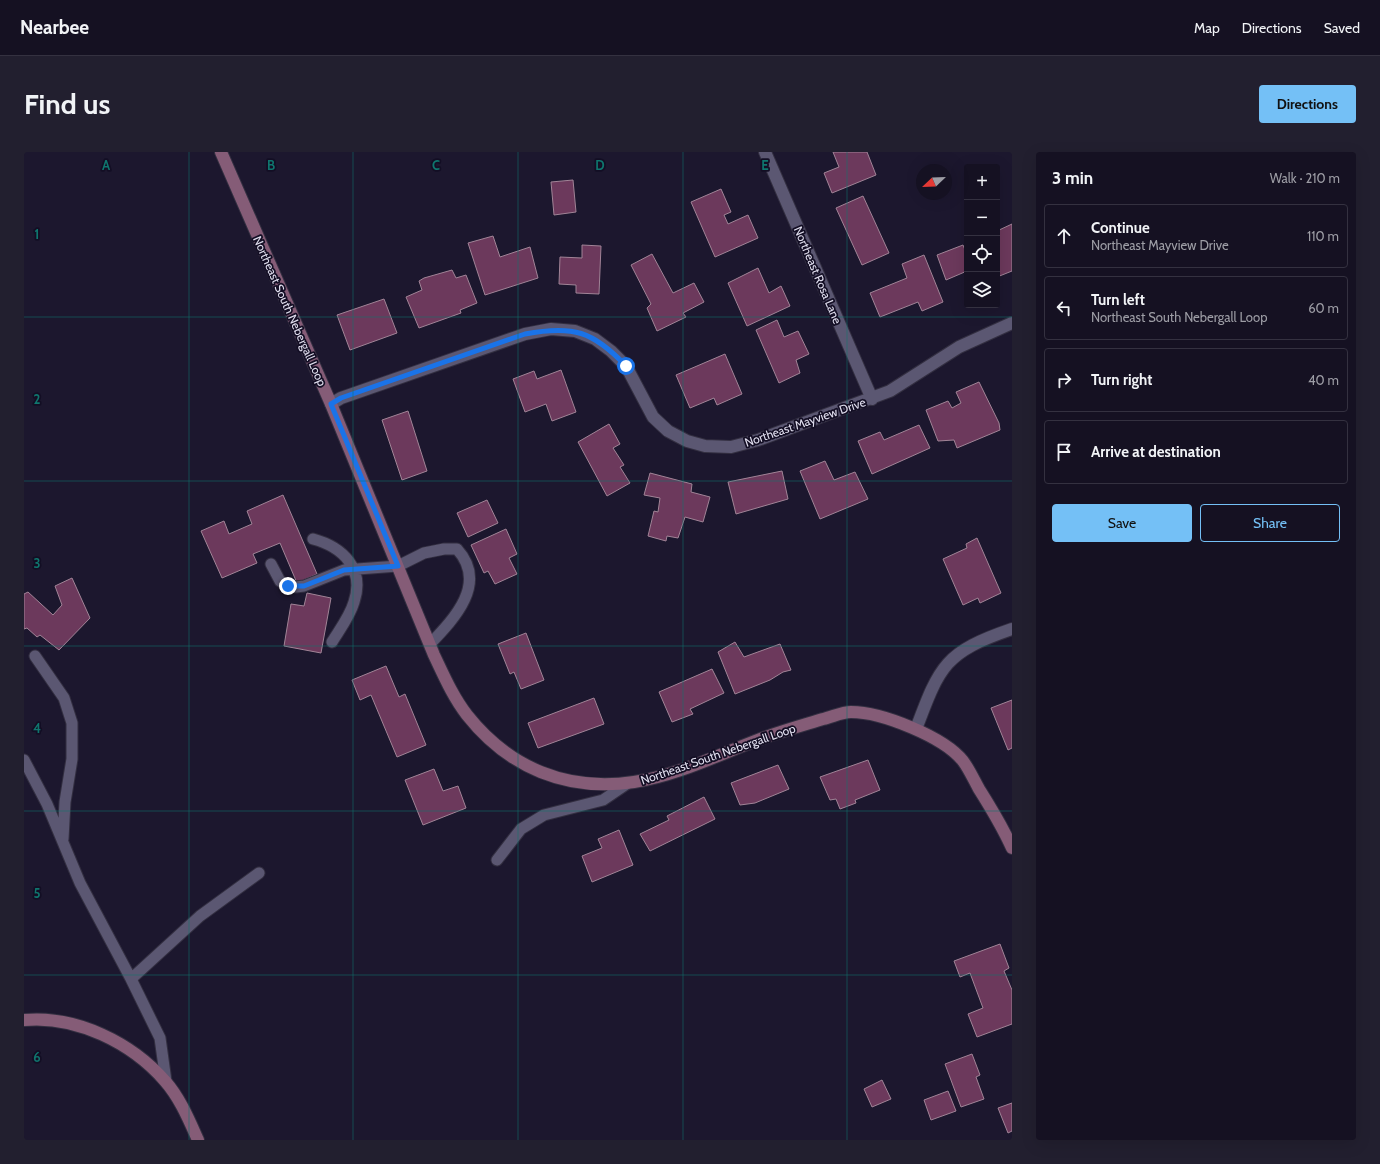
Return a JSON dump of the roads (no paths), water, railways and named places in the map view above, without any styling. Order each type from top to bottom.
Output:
[{"type":"street","name":"Northeast South Nebergall Loop","points":[[221,152],[331,404],[430,644],[452,692],[466,714],[504,751],[525,765],[547,776],[571,782],[600,785],[628,783],[652,778],[674,771],[778,732],[849,712],[870,714],[897,721],[916,729],[939,742],[962,760],[998,820],[1012,848]]},
{"type":"street","name":"Northeast Rosa Lane","points":[[765,152],[872,399]]},
{"type":"street","name":"Northeast Mayview Drive","points":[[331,404],[341,398],[525,334],[551,329],[575,331],[595,339],[611,351],[626,366],[653,417],[668,431],[687,441],[705,446],[731,447],[758,440],[890,392],[959,347],[1012,323]]},
{"type":"street","points":[[916,729],[933,684],[943,668],[956,655],[972,644],[1012,629]]},
{"type":"street","points":[[24,1020],[54,1021],[89,1029],[132,1051],[166,1082],[187,1115],[198,1140]]},
{"type":"lane","points":[[313,538],[335,546],[346,557],[354,569],[356,584],[355,600],[350,613],[332,642]]},
{"type":"lane","points":[[272,564],[280,581],[288,586],[296,587],[304,586],[344,570],[398,566],[424,553],[444,549],[457,549],[466,559],[470,571],[470,584],[464,600],[450,622],[430,644]]},
{"type":"lane","points":[[35,656],[64,698],[72,723],[72,759],[66,802],[63,842]]},
{"type":"lane","points":[[24,760],[48,804],[80,883],[131,979],[160,1038],[166,1082]]},
{"type":"lane","points":[[497,860],[521,829],[544,815],[603,800],[628,783]]},
{"type":"lane","points":[[131,979],[200,916],[259,873]]}]
